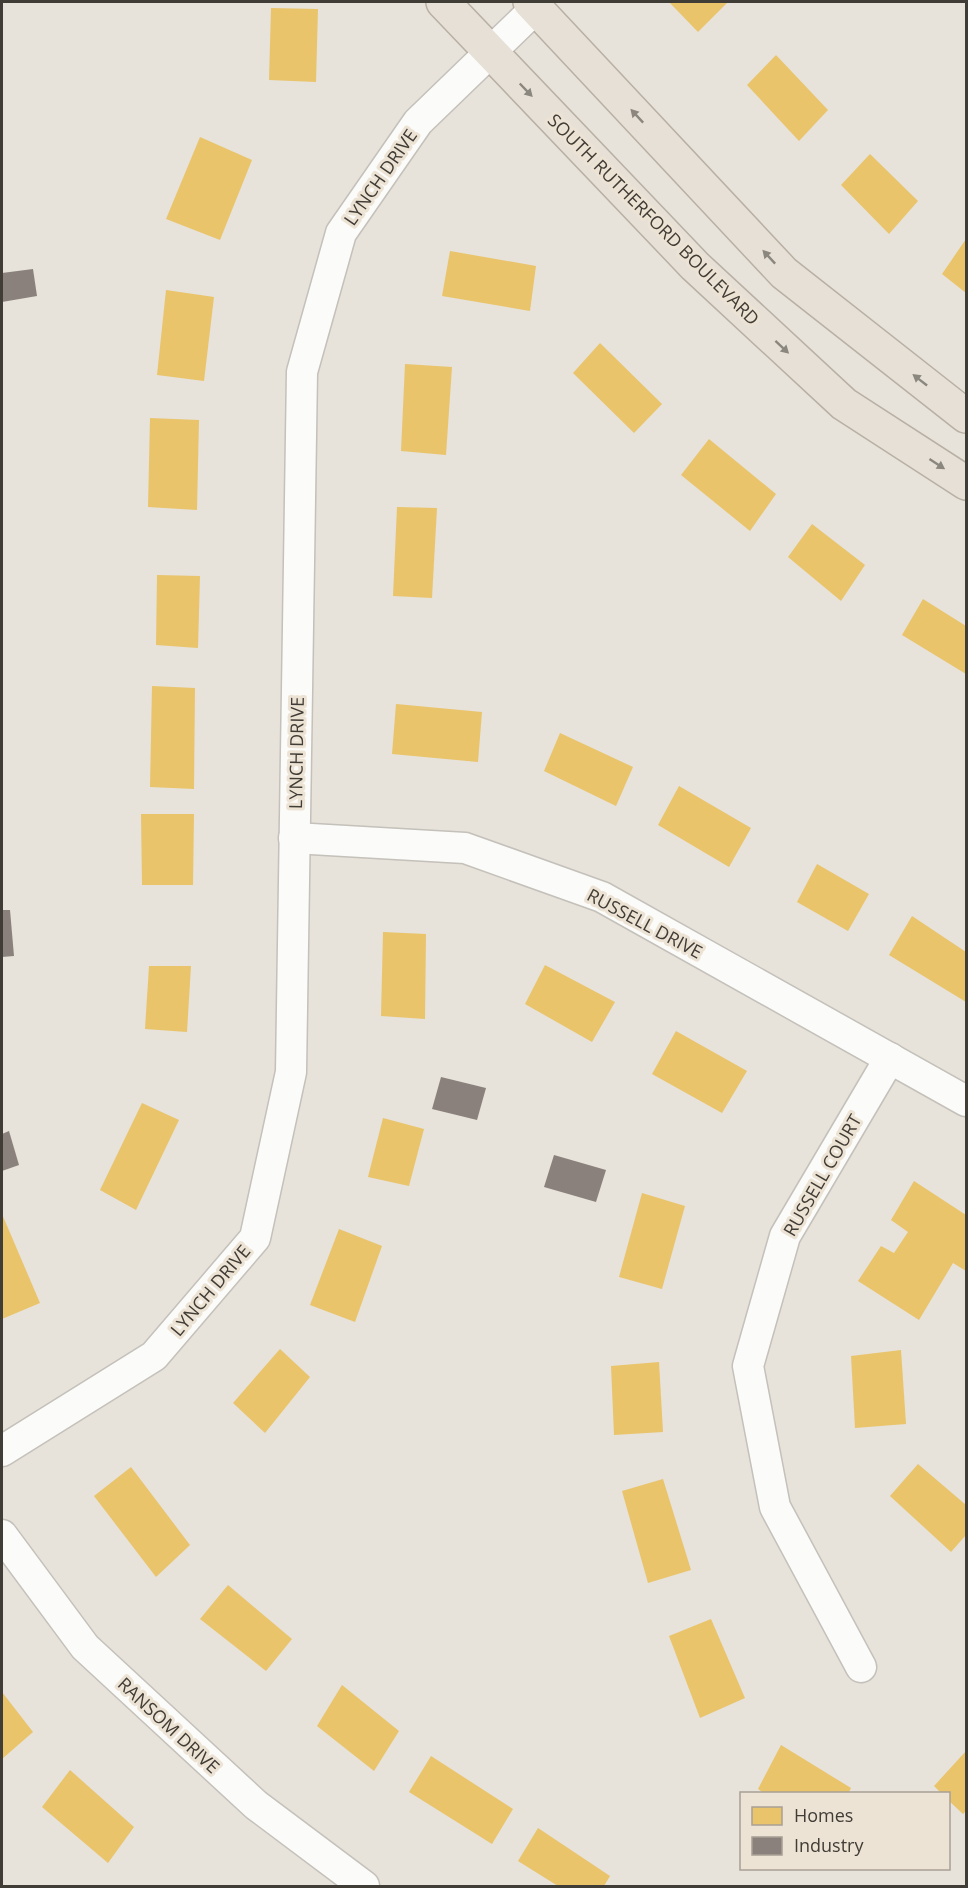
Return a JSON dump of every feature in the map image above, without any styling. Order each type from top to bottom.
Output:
[{"type":"highway","name":"SOUTH RUTHERFORD BOULEVARD","points":[[443,2],[695,266],[844,404],[966,483]]},
{"type":"highway","points":[[533,5],[784,273],[966,416]]},
{"type":"street","name":"LYNCH DRIVE","points":[[2,1451],[154,1356],[255,1238],[291,1072],[302,372],[341,233],[418,122],[490,52],[533,5]]},
{"type":"street","name":"RUSSELL DRIVE","points":[[294,838],[465,848],[602,897],[966,1101]]},
{"type":"street","name":"RUSSELL COURT","points":[[861,1667],[775,1508],[748,1366],[785,1236],[890,1058]]},
{"type":"street","name":"RANSOM DRIVE","points":[[2,1535],[85,1647],[256,1805],[364,1887]]},
{"type":"building: Homes","points":[[669,2],[725,2],[727,3],[698,32]]},
{"type":"building: Homes","points":[[271,8],[318,9],[316,82],[269,80]]},
{"type":"building: Homes","points":[[776,55],[828,110],[799,141],[747,85]]},
{"type":"building: Homes","points":[[200,137],[252,160],[220,240],[166,219]]},
{"type":"building: Homes","points":[[870,154],[918,201],[889,234],[841,185]]},
{"type":"building: Homes","points":[[966,239],[966,293],[942,274]]},
{"type":"building: Homes","points":[[450,251],[536,266],[530,311],[442,296]]},
{"type":"building: Homes","points":[[166,290],[214,297],[204,381],[157,375]]},
{"type":"building: Homes","points":[[600,343],[662,404],[634,433],[573,373]]},
{"type":"building: Homes","points":[[405,364],[452,367],[446,455],[401,451]]},
{"type":"building: Homes","points":[[150,418],[199,420],[197,510],[148,507]]},
{"type":"building: Homes","points":[[709,439],[776,494],[750,531],[681,475]]},
{"type":"building: Homes","points":[[397,507],[437,508],[432,598],[393,596]]},
{"type":"building: Homes","points":[[812,524],[865,565],[841,601],[788,557]]},
{"type":"building: Homes","points":[[157,575],[200,576],[198,648],[156,645]]},
{"type":"building: Homes","points":[[923,599],[966,626],[966,674],[902,635]]},
{"type":"building: Homes","points":[[152,686],[195,688],[194,789],[150,787]]},
{"type":"building: Homes","points":[[396,704],[482,712],[478,762],[392,754]]},
{"type":"building: Homes","points":[[560,733],[633,767],[616,806],[544,771]]},
{"type":"building: Homes","points":[[679,786],[751,828],[729,867],[658,825]]},
{"type":"building: Homes","points":[[141,814],[194,814],[193,885],[142,885]]},
{"type":"building: Homes","points":[[817,864],[869,894],[848,931],[797,902]]},
{"type":"building: Homes","points":[[912,916],[966,952],[966,1002],[889,955]]},
{"type":"building: Homes","points":[[383,932],[426,934],[425,1019],[381,1016]]},
{"type":"building: Homes","points":[[545,965],[615,1002],[592,1042],[525,1004]]},
{"type":"building: Homes","points":[[149,966],[191,966],[187,1032],[145,1029]]},
{"type":"building: Homes","points":[[676,1031],[747,1071],[722,1113],[652,1074]]},
{"type":"building: Homes","points":[[142,1103],[179,1120],[136,1210],[100,1190]]},
{"type":"building: Homes","points":[[383,1118],[424,1129],[409,1186],[368,1177]]},
{"type":"building: Homes","points":[[914,1181],[966,1215],[966,1271],[953,1263],[919,1320],[858,1281],[881,1246],[894,1253],[908,1232],[891,1220]]},
{"type":"building: Homes","points":[[642,1193],[685,1206],[662,1289],[619,1277]]},
{"type":"building: Homes","points":[[2,1214],[40,1303],[2,1319]]},
{"type":"building: Homes","points":[[339,1229],[382,1246],[355,1322],[310,1305]]},
{"type":"building: Homes","points":[[280,1349],[310,1377],[265,1433],[233,1403]]},
{"type":"building: Homes","points":[[901,1350],[906,1424],[855,1428],[851,1356]]},
{"type":"building: Homes","points":[[659,1362],[663,1432],[614,1435],[611,1366]]},
{"type":"building: Homes","points":[[918,1464],[966,1505],[966,1535],[951,1552],[890,1496]]},
{"type":"building: Homes","points":[[131,1467],[190,1545],[156,1577],[94,1496]]},
{"type":"building: Homes","points":[[663,1479],[691,1570],[648,1583],[622,1491]]},
{"type":"building: Homes","points":[[228,1585],[292,1639],[266,1671],[200,1619]]},
{"type":"building: Homes","points":[[711,1619],[745,1698],[700,1718],[669,1636]]},
{"type":"building: Homes","points":[[342,1685],[399,1731],[374,1771],[317,1726]]},
{"type":"building: Homes","points":[[2,1692],[33,1732],[2,1759]]},
{"type":"building: Homes","points":[[781,1745],[851,1788],[849,1792],[762,1792],[758,1789]]},
{"type":"building: Homes","points":[[966,1751],[966,1811],[963,1814],[950,1802],[950,1792],[940,1792],[934,1786]]},
{"type":"building: Homes","points":[[431,1756],[513,1809],[492,1844],[409,1792]]},
{"type":"building: Homes","points":[[70,1770],[134,1827],[108,1863],[42,1807]]},
{"type":"building: Homes","points":[[538,1828],[610,1876],[604,1886],[558,1886],[518,1861]]},
{"type":"building: Industry","points":[[33,269],[37,296],[2,302],[2,273]]},
{"type":"building: Industry","points":[[2,910],[10,910],[14,956],[2,957]]},
{"type":"building: Industry","points":[[441,1077],[486,1088],[477,1120],[432,1109]]},
{"type":"building: Industry","points":[[9,1131],[19,1165],[2,1171],[2,1134]]},
{"type":"building: Industry","points":[[554,1155],[606,1170],[596,1202],[544,1187]]}]
